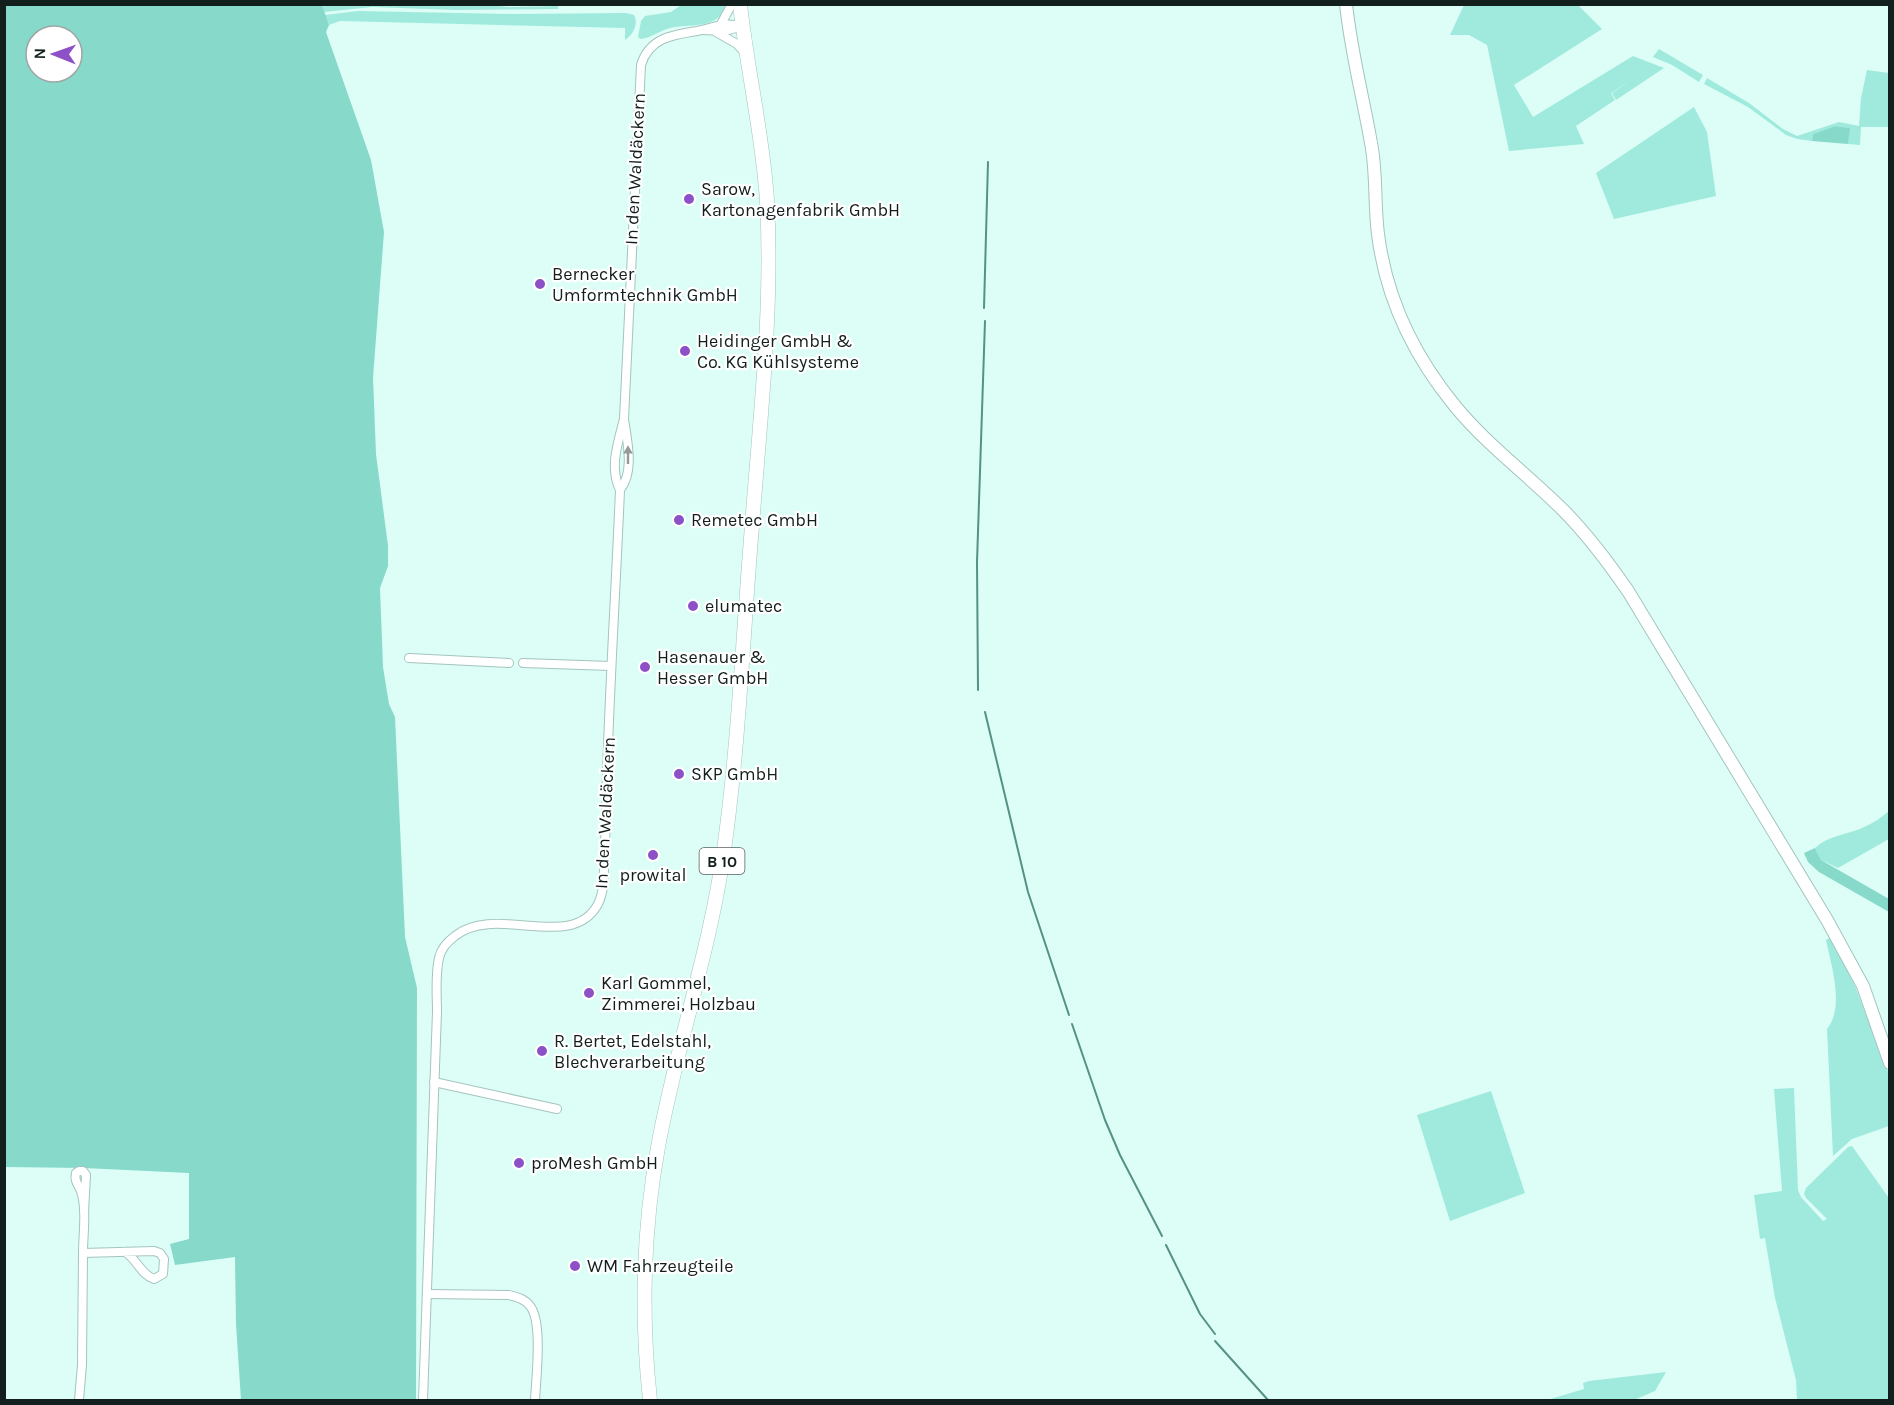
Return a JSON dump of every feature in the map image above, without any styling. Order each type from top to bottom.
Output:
[{"type":"main road","name":"B 10","points":[[651,1401],[645,1302],[648,1218],[664,1114],[708,936],[724,852],[764,371],[769,268],[767,201],[762,150],[740,4]]},
{"type":"street","points":[[732,4],[718,28],[747,55]]},
{"type":"street","points":[[1346,4],[1356,73],[1371,144],[1378,232],[1384,269],[1393,300],[1413,344],[1456,408],[1563,510],[1591,540],[1628,591],[1827,920],[1863,986],[1890,1063]]},
{"type":"street","name":"In den Waldäckern","points":[[620,490],[625,484],[628,462],[624,419],[641,65],[651,47],[662,38],[699,30],[742,26]]},
{"type":"street","name":"In den Waldäckern","points":[[423,1401],[439,958],[448,942],[463,930],[483,923],[568,926],[587,918],[599,902],[605,854],[620,490],[616,478],[615,459],[624,419]]},
{"type":"street","points":[[409,658],[509,663]]},
{"type":"street","points":[[523,663],[611,666]]},
{"type":"street","points":[[434,1082],[557,1109]]},
{"type":"street","points":[[79,1401],[82,1365],[84,1212]]},
{"type":"street","points":[[83,1253],[154,1251],[160,1253],[164,1259],[163,1274],[154,1279],[147,1277],[136,1261],[125,1252]]},
{"type":"street","points":[[427,1294],[509,1295],[528,1304],[536,1318],[535,1401]]},
{"type":"green space","points":[[479,4],[509,7],[558,6],[558,9],[456,10],[372,7],[324,12],[322,5]]},
{"type":"green space","points":[[1577,4],[1602,29],[1514,85],[1533,117],[1633,56],[1664,68],[1616,100],[1612,93],[1632,79],[1611,93],[1615,100],[1576,126],[1584,144],[1509,151],[1487,45],[1469,35],[1450,35],[1464,5]]},
{"type":"green space","points":[[5,5],[322,5],[329,25],[326,32],[371,160],[384,232],[373,378],[376,454],[388,546],[388,566],[380,588],[383,667],[389,704],[395,717],[405,937],[417,988],[416,1400],[241,1400],[236,1324],[235,1257],[175,1265],[170,1244],[189,1239],[189,1173],[5,1167]]},
{"type":"green space","points":[[681,5],[725,5],[722,13],[709,23],[675,27],[644,38],[638,37],[641,21],[645,16],[671,12]]},
{"type":"green space","points":[[358,11],[516,14],[626,13],[634,15],[636,22],[633,32],[625,40],[625,28],[340,21],[329,25],[325,15]]},
{"type":"green space","points":[[1659,49],[1703,75],[1699,82],[1672,65],[1653,57]]},
{"type":"green space","points":[[1867,70],[1889,73],[1889,127],[1861,127],[1860,145],[1848,144],[1849,128],[1835,126],[1813,134],[1812,141],[1786,135],[1748,107],[1704,84],[1707,78],[1797,136],[1839,122],[1859,126],[1861,98]]},
{"type":"green space","points":[[1694,107],[1707,132],[1716,196],[1614,219],[1596,173]]},
{"type":"green space","points":[[1835,126],[1850,128],[1848,144],[1812,141],[1813,134]]},
{"type":"green space","points":[[1889,811],[1889,839],[1838,868],[1821,860],[1815,848],[1820,844],[1864,827]]},
{"type":"green space","points":[[1815,848],[1821,860],[1889,899],[1889,912],[1819,872],[1808,862],[1804,853]]},
{"type":"green space","points":[[1831,937],[1855,986],[1890,1077],[1889,1126],[1852,1139],[1833,1156],[1827,1029],[1832,1020],[1836,998],[1826,940]]},
{"type":"green space","points":[[1794,1088],[1798,1190],[1801,1197],[1823,1221],[1827,1219],[1806,1198],[1804,1194],[1806,1188],[1848,1147],[1852,1146],[1889,1198],[1889,1400],[1797,1400],[1796,1380],[1775,1298],[1765,1238],[1760,1239],[1754,1195],[1782,1191],[1774,1089]]},
{"type":"green space","points":[[1491,1091],[1525,1193],[1450,1221],[1417,1115]]},
{"type":"green space","points":[[1666,1372],[1655,1391],[1634,1400],[1547,1400],[1584,1389],[1583,1383],[1589,1381]]},
{"type":"waterway","points":[[984,308],[988,162]]},
{"type":"waterway","points":[[978,690],[977,562],[985,321]]},
{"type":"waterway","points":[[985,712],[1028,892],[1069,1015]]},
{"type":"waterway","points":[[1072,1024],[1105,1120],[1120,1155],[1162,1236]]},
{"type":"waterway","points":[[1166,1245],[1200,1314],[1215,1334]]},
{"type":"waterway","points":[[1215,1341],[1268,1400]]},
{"type":"place","name":"Sarow, Kartonagenfabrik GmbH","points":[[689,199]]},
{"type":"place","name":"Bernecker Umformtechnik GmbH","points":[[540,284]]},
{"type":"place","name":"Heidinger GmbH & Co. KG Kühlsysteme","points":[[685,351]]},
{"type":"place","name":"Remetec GmbH","points":[[679,520]]},
{"type":"place","name":"elumatec","points":[[693,606]]},
{"type":"place","name":"Hasenauer & Hesser GmbH","points":[[645,667]]},
{"type":"place","name":"SKP GmbH","points":[[679,774]]},
{"type":"place","name":"prowital","points":[[653,855]]},
{"type":"place","name":"Karl Gommel, Zimmerei, Holzbau","points":[[589,993]]},
{"type":"place","name":"R. Bertet, Edelstahl, Blechverarbeitung","points":[[542,1051]]},
{"type":"place","name":"proMesh GmbH","points":[[519,1163]]},
{"type":"place","name":"WM Fahrzeugteile","points":[[575,1266]]}]
